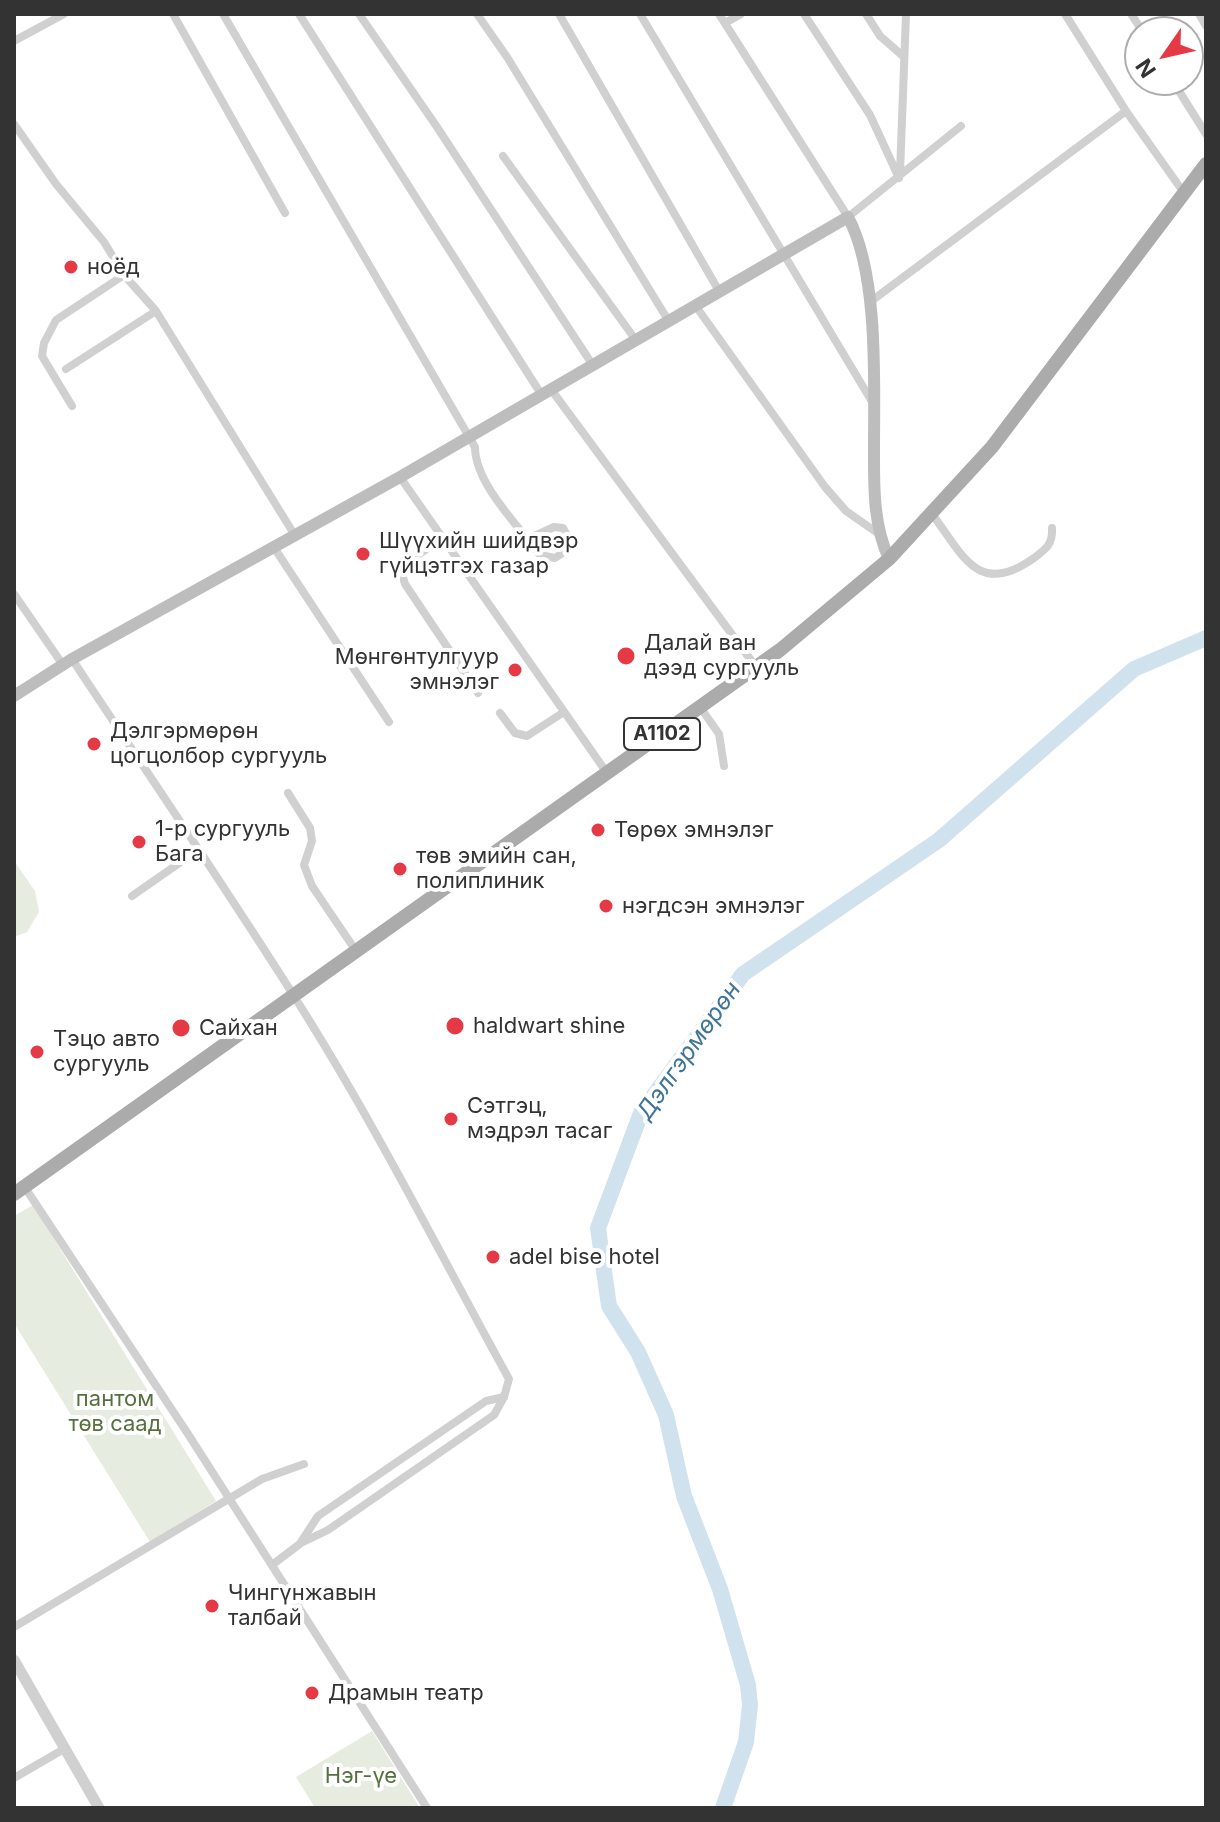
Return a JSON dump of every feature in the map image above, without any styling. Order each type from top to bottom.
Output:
[{"type":"main road","name":"A1102","points":[[19,1190],[756,667],[889,559],[992,447],[1206,164]]},
{"type":"main road","points":[[14,696],[68,662],[400,477],[848,217],[861,248],[870,302],[874,493],[879,534],[889,559]]},
{"type":"street","points":[[14,41],[48,18],[64,14]]},
{"type":"street","points":[[173,14],[285,213]]},
{"type":"street","points":[[223,14],[475,447],[476,465],[483,478],[528,539],[540,555],[555,558],[564,552],[570,541],[563,528],[554,527],[528,539]]},
{"type":"street","points":[[299,14],[546,391],[756,667]]},
{"type":"street","points":[[359,14],[592,364]]},
{"type":"street","points":[[477,14],[507,57],[668,320]]},
{"type":"street","points":[[559,14],[719,291]]},
{"type":"street","points":[[640,14],[874,406]]},
{"type":"street","points":[[719,14],[848,217],[961,126]]},
{"type":"street","points":[[725,23],[741,14]]},
{"type":"street","points":[[804,14],[870,115],[899,178]]},
{"type":"street","points":[[866,14],[880,36],[904,57]]},
{"type":"street","points":[[899,178],[906,14]]},
{"type":"street","points":[[1065,14],[1126,111],[1184,193]]},
{"type":"street","points":[[1199,14],[1206,26]]},
{"type":"street","points":[[1182,96],[1206,134]]},
{"type":"street","points":[[870,302],[1126,111]]},
{"type":"street","points":[[14,124],[56,184],[104,242],[124,275],[156,311],[294,534]]},
{"type":"street","points":[[503,156],[635,339]]},
{"type":"street","points":[[72,406],[42,356],[44,343],[56,320],[124,275]]},
{"type":"street","points":[[695,305],[825,487],[846,511],[879,534]]},
{"type":"street","points":[[66,369],[156,311]]},
{"type":"street","points":[[400,477],[607,773]]},
{"type":"street","points":[[932,514],[972,568],[993,575],[1017,569],[1049,547],[1053,539],[1052,528]]},
{"type":"street","points":[[442,538],[401,571],[405,584],[478,693]]},
{"type":"street","points":[[273,546],[389,722]]},
{"type":"street","points":[[14,594],[68,662],[293,994],[408,1187],[451,1274],[509,1379],[494,1415],[272,1565]]},
{"type":"street","points":[[700,707],[719,734],[724,766]]},
{"type":"street","points":[[500,713],[515,733],[527,736],[564,712]]},
{"type":"street","points":[[288,793],[310,828],[312,841],[304,865],[312,886],[356,951]]},
{"type":"street","points":[[132,896],[198,850]]},
{"type":"street","points":[[19,1190],[230,1498],[427,1808]]},
{"type":"street","points":[[301,1543],[318,1516],[486,1401],[504,1397]]},
{"type":"street","points":[[14,1627],[262,1479],[304,1464]]},
{"type":"street","points":[[14,1660],[99,1808]]},
{"type":"street","points":[[14,1778],[64,1749]]},
{"type":"green space","points":[[14,861],[35,891],[39,912],[27,932],[14,937]]},
{"type":"green space","name":"пантом төв саад","points":[[33,1205],[216,1501],[150,1542],[14,1323],[14,1216]]},
{"type":"green space","name":"Нэг-үе","points":[[372,1731],[420,1808],[315,1808],[296,1777]]},
{"type":"waterway","name":"Дэлгэрмөрөн","points":[[723,1808],[746,1742],[750,1705],[748,1685],[720,1589],[684,1496],[666,1415],[638,1352],[609,1306],[598,1228],[641,1113],[743,974],[939,840],[1134,669],[1206,638]]},
{"type":"place","name":"ноёд","points":[[71,267]]},
{"type":"place","name":"Шүүхийн шийдвэр гүйцэтгэх газар","points":[[363,554]]},
{"type":"place","name":"Далай ван дээд сургууль","points":[[626,656]]},
{"type":"place","name":"Мөнгөнтулгуур эмнэлэг","points":[[515,670]]},
{"type":"place","name":"Дэлгэрмөрөн цогцолбор сургууль","points":[[94,744]]},
{"type":"place","name":"Төрөх эмнэлэг","points":[[598,830]]},
{"type":"place","name":"1-р сургууль Бага","points":[[139,842]]},
{"type":"place","name":"төв эмийн сан, полиплиник","points":[[400,869]]},
{"type":"place","name":"нэгдсэн эмнэлэг","points":[[606,906]]},
{"type":"place","name":"haldwart shine","points":[[455,1026]]},
{"type":"place","name":"Сайхан","points":[[181,1028]]},
{"type":"place","name":"Тэцо авто сургууль","points":[[37,1052]]},
{"type":"place","name":"Сэтгэц, мэдрэл тасаг","points":[[451,1119]]},
{"type":"place","name":"adel bise hotel","points":[[493,1257]]},
{"type":"place","name":"Чингүнжавын талбай","points":[[212,1606]]},
{"type":"place","name":"Драмын театр","points":[[312,1693]]}]
